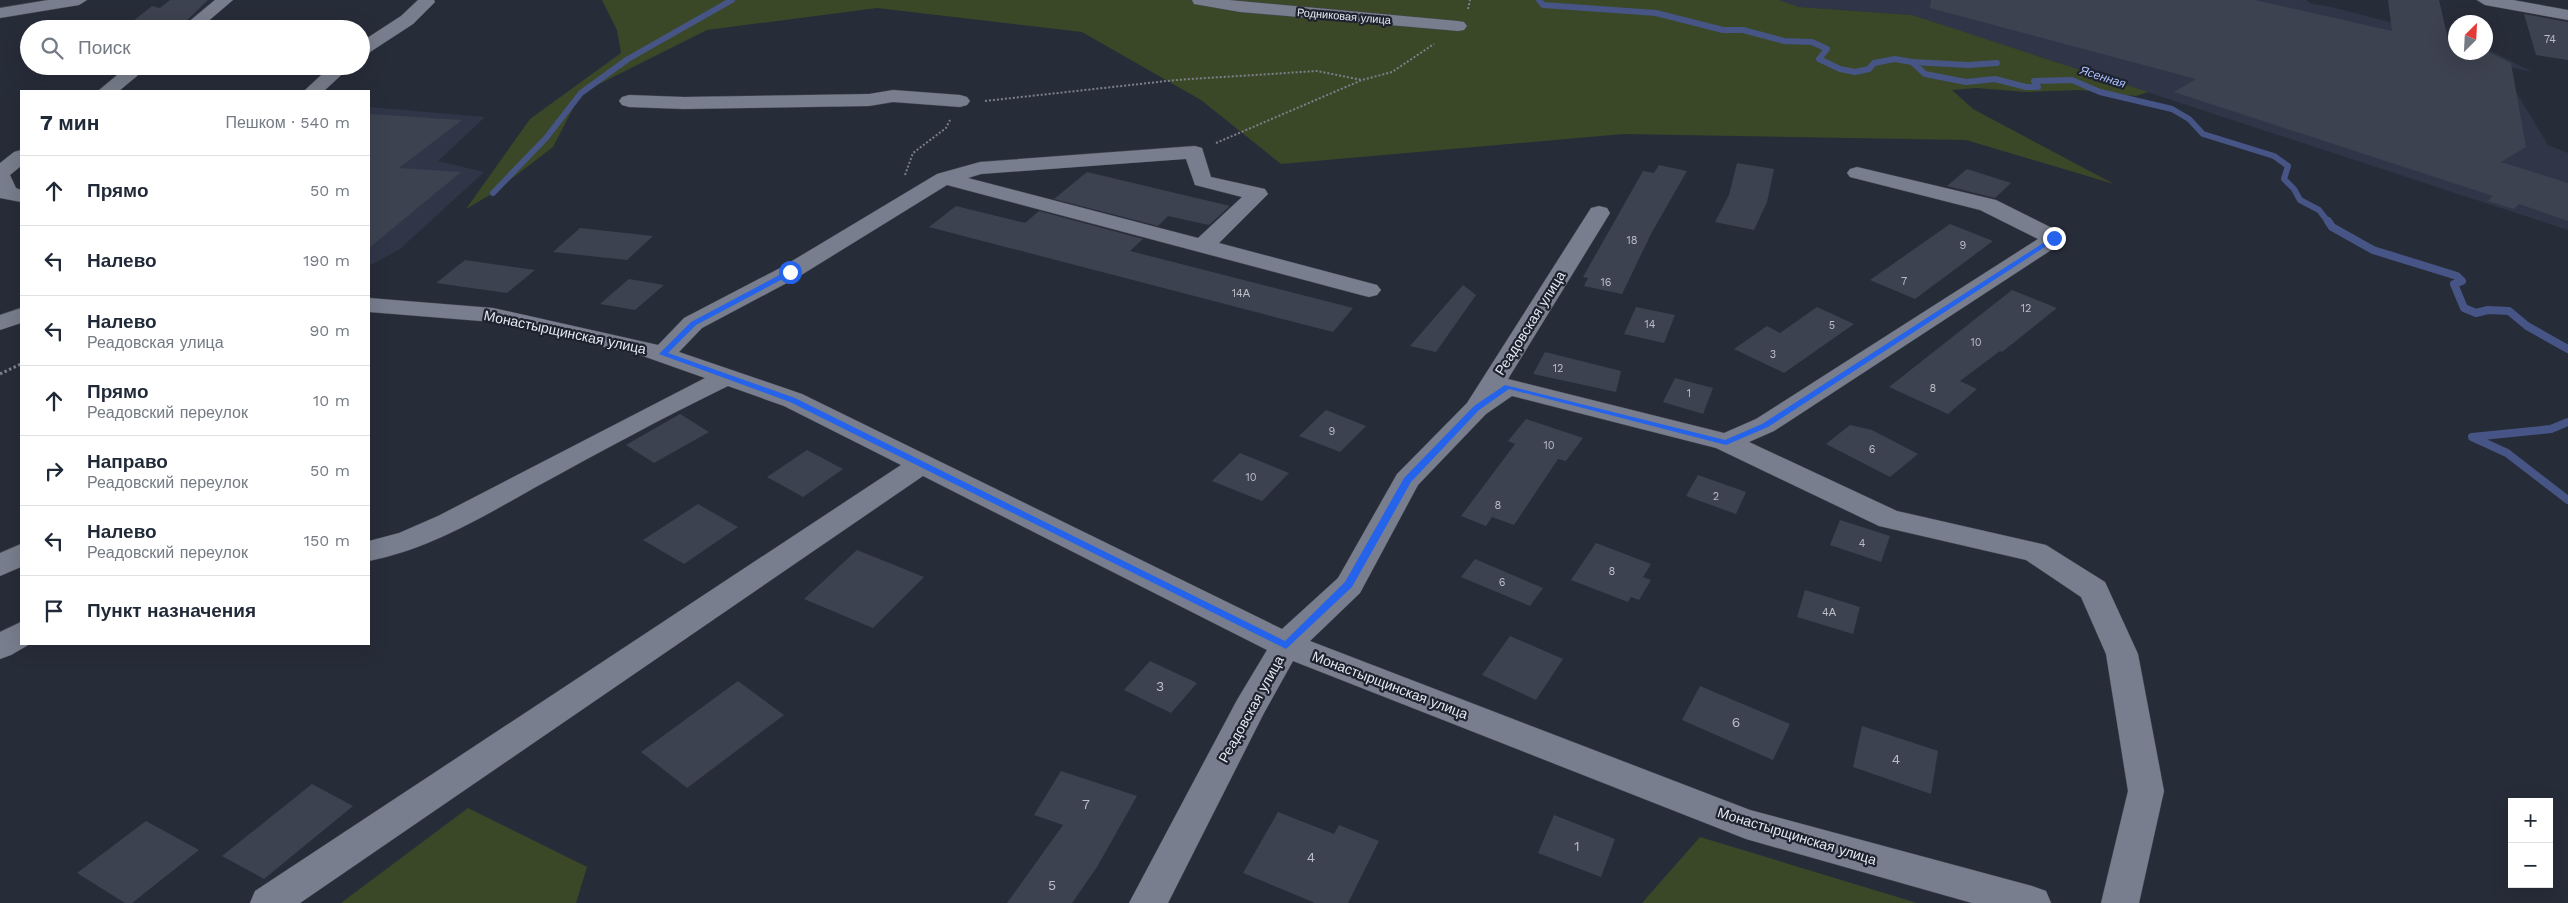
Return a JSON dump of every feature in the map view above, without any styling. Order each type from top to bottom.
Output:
[{"type":"street","points":[[0,13],[79,0]]},
{"type":"street","points":[[199,20],[225,0]]},
{"type":"street","points":[[370,44],[407,20],[427,2],[426,0]]},
{"type":"street","name":"Родниковая улица","points":[[1200,0],[1240,7],[1458,26]]},
{"type":"street","points":[[2485,0],[2568,14]]},
{"type":"street","points":[[108,90],[128,75]]},
{"type":"street","points":[[314,90],[332,75]]},
{"type":"street","points":[[629,101],[684,103],[869,100],[893,96],[960,101]]},
{"type":"street","points":[[663,354],[693,323],[790,272],[944,178],[980,168],[1195,152],[1202,181],[1257,194],[1203,246]]},
{"type":"street","points":[[20,157],[0,174],[7,193],[20,196]]},
{"type":"street","points":[[1726,442],[1765,425],[2054,238],[1988,205],[1857,173]]},
{"type":"street","points":[[944,178],[1369,290]]},
{"type":"street","name":"Реадовская улица","points":[[1148,903],[1249,709],[1286,645],[1349,584],[1407,480],[1477,408],[1600,213]]},
{"type":"street","name":"Монастырщинская улица","points":[[370,305],[493,315],[663,354],[793,400],[1286,645],[1746,824],[2032,903]]},
{"type":"street","points":[[0,323],[20,315]]},
{"type":"street","points":[[370,551],[394,546],[435,530],[660,409],[727,377]]},
{"type":"street","points":[[1477,408],[1508,386],[1726,442],[1890,519],[2035,552],[2094,590],[2122,654],[2146,791],[2120,903]]},
{"type":"street","points":[[269,903],[484,756],[922,464]]},
{"type":"street","points":[[0,566],[20,555]]},
{"type":"street","points":[[0,647],[20,635]]},
{"type":"path","points":[[1195,152],[1362,80],[1392,72],[1468,18],[1470,0]]},
{"type":"path","points":[[922,191],[903,183],[913,153],[946,128],[960,101],[999,101],[1176,80],[1317,71],[1362,80]]},
{"type":"path","points":[[0,374],[20,364]]},
{"type":"shaded area","points":[[1779,0],[2306,0],[2312,4],[2327,6],[2448,37],[2448,60],[2493,60],[2493,52],[2532,72],[2504,66],[2504,72],[2548,145],[2568,153],[2568,230],[1912,15],[1799,7]]},
{"type":"shaded area","points":[[370,107],[485,117],[438,161],[484,172],[400,249],[370,265]]},
{"type":"green space","points":[[602,0],[1779,0],[1799,7],[1912,15],[2148,92],[2136,96],[2079,90],[2027,92],[1976,88],[1952,90],[1973,109],[2114,184],[1966,140],[1623,134],[1281,164],[1201,100],[1082,32],[877,8],[707,30],[581,93],[553,147],[493,193],[466,209],[530,119],[621,53],[617,30]]},
{"type":"green space","points":[[468,808],[587,867],[576,903],[341,903]]},
{"type":"green space","points":[[1700,837],[1917,903],[1642,903]]},
{"type":"building","points":[[170,0],[208,0],[187,20],[134,20],[152,6],[160,8]]},
{"type":"building","points":[[1931,0],[2255,0],[2392,31],[2388,0],[2439,0],[2448,39],[2448,60],[2493,60],[2493,54],[2511,63],[2526,147],[2501,162],[2568,183],[2568,221],[2519,204],[2514,209],[2488,201],[2493,196],[2174,92],[2196,79],[1930,8]]},
{"type":"building","points":[[2524,14],[2568,22],[2568,60],[2536,55]]},
{"type":"building","points":[[370,114],[462,120],[399,168],[461,172],[370,247]]},
{"type":"building","points":[[1737,163],[1774,169],[1767,202],[1754,230],[1715,222],[1729,195]]},
{"type":"building","points":[[1659,165],[1687,171],[1652,232],[1622,294],[1584,286],[1588,278],[1583,277],[1643,171],[1654,173]]},
{"type":"building","points":[[1967,169],[2011,183],[1995,198],[1947,186]]},
{"type":"building","points":[[1087,172],[1230,206],[1209,225],[1168,216],[1158,226],[1054,199]]},
{"type":"building","points":[[956,206],[1025,223],[1039,211],[1143,239],[1130,251],[1353,308],[1333,332],[929,227]]},
{"type":"building","points":[[1950,224],[1993,241],[1915,299],[1870,280]]},
{"type":"building","points":[[580,228],[653,236],[627,260],[553,252]]},
{"type":"building","points":[[465,260],[535,270],[507,293],[436,283]]},
{"type":"building","points":[[629,279],[664,285],[635,310],[600,304]]},
{"type":"building","points":[[1463,285],[1476,295],[1436,352],[1410,346]]},
{"type":"building","points":[[2012,290],[2057,308],[2002,352],[2000,351],[1960,381],[1977,389],[1948,414],[1889,387]]},
{"type":"building","points":[[1636,307],[1675,315],[1664,343],[1624,334]]},
{"type":"building","points":[[1817,307],[1854,324],[1784,373],[1734,349],[1767,326],[1780,333]]},
{"type":"building","points":[[1545,352],[1621,371],[1616,392],[1533,374]]},
{"type":"building","points":[[1675,378],[1713,388],[1703,414],[1663,402]]},
{"type":"building","points":[[1326,410],[1366,426],[1340,452],[1299,436]]},
{"type":"building","points":[[680,414],[709,432],[654,463],[626,445]]},
{"type":"building","points":[[1526,419],[1583,438],[1566,461],[1558,459],[1514,525],[1492,517],[1486,526],[1461,516],[1515,444],[1508,441]]},
{"type":"building","points":[[1850,425],[1872,430],[1918,454],[1890,477],[1826,444]]},
{"type":"building","points":[[807,450],[843,469],[803,497],[767,477]]},
{"type":"building","points":[[1240,453],[1289,473],[1262,501],[1212,481]]},
{"type":"building","points":[[1698,475],[1746,492],[1736,514],[1686,496]]},
{"type":"building","points":[[698,504],[738,527],[684,564],[643,540]]},
{"type":"building","points":[[1840,520],[1890,536],[1881,562],[1830,545]]},
{"type":"building","points":[[1596,543],[1651,564],[1643,577],[1651,580],[1639,600],[1631,597],[1628,602],[1571,580]]},
{"type":"building","points":[[857,550],[924,577],[873,628],[804,599]]},
{"type":"building","points":[[1475,559],[1543,588],[1530,606],[1461,577]]},
{"type":"building","points":[[1805,590],[1860,607],[1853,634],[1797,617]]},
{"type":"building","points":[[1510,636],[1563,659],[1536,700],[1482,675]]},
{"type":"building","points":[[1150,661],[1197,683],[1171,713],[1124,690]]},
{"type":"building","points":[[738,681],[784,715],[687,788],[641,752]]},
{"type":"building","points":[[1700,686],[1790,724],[1773,760],[1682,720]]},
{"type":"building","points":[[1862,726],[1938,751],[1931,794],[1853,767]]},
{"type":"building","points":[[1061,771],[1137,796],[1097,867],[1072,903],[1007,903],[1063,825],[1034,815]]},
{"type":"building","points":[[312,784],[353,806],[264,879],[222,856]]},
{"type":"building","points":[[1278,812],[1334,834],[1339,825],[1379,841],[1348,903],[1315,903],[1243,873]]},
{"type":"building","points":[[1554,815],[1615,839],[1601,877],[1538,853]]},
{"type":"building","points":[[146,821],[199,850],[132,903],[125,903],[77,873]]},
{"type":"waterway","points":[[493,193],[546,138],[581,93],[628,59],[732,0]]},
{"type":"waterway","name":"Ясенная","points":[[1539,0],[1543,5],[1656,13],[1723,30],[1743,30],[1784,41],[1812,42],[1827,49],[1819,59],[1840,69],[1855,72],[1869,69],[1874,63],[1895,59],[1912,62]]},
{"type":"waterway","points":[[1912,62],[1968,65],[1997,63]]},
{"type":"waterway","name":"Ясенная","points":[[1912,62],[1925,74],[1966,82],[1995,79],[2026,87],[2038,87],[2034,81],[2072,80],[2100,92],[2172,109],[2189,119],[2203,134],[2274,156],[2288,166],[2284,179],[2294,189],[2300,200],[2319,210],[2329,223]]},
{"type":"waterway","name":"Ясенная","points":[[2328,221],[2332,227],[2373,250],[2457,276],[2462,281],[2454,284],[2464,308],[2476,313],[2488,310],[2509,311],[2527,326],[2568,349]]},
{"type":"waterway","points":[[2568,422],[2551,429],[2472,437],[2507,453],[2568,500]]},
{"type":"route","points":[[790,272],[693,323],[663,354],[793,400],[1286,645],[1349,584],[1407,480],[1477,408],[1508,386],[1726,442],[1765,425],[2054,238]]}]
